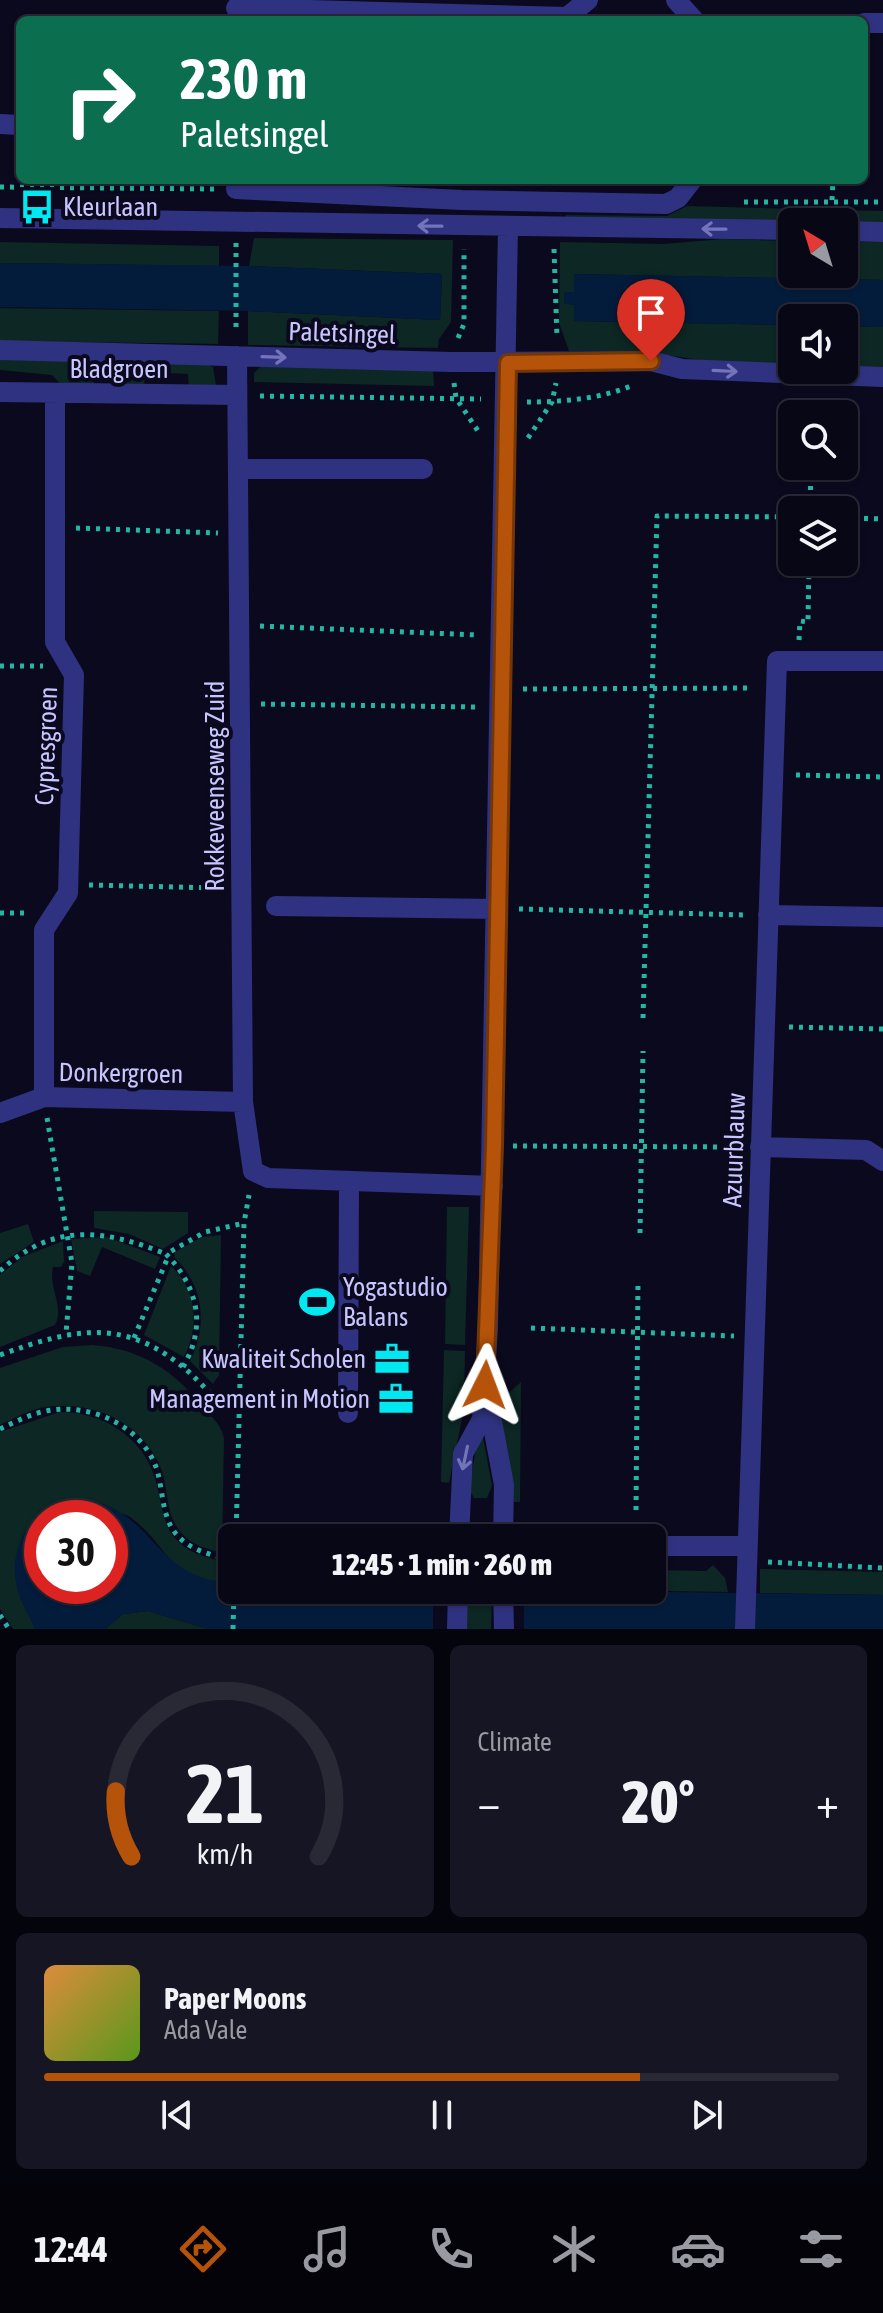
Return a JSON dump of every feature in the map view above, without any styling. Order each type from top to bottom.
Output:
[{"type":"street","points":[[568,16],[588,0]]},
{"type":"street","points":[[676,0],[690,16]]},
{"type":"street","points":[[235,9],[526,16]]},
{"type":"street","points":[[235,222],[235,185],[462,200],[666,204],[690,184]]},
{"type":"street","points":[[0,218],[778,230]]},
{"type":"street","points":[[460,1524],[463,1454],[482,1419],[493,1186],[508,226]]},
{"type":"street","points":[[858,231],[883,232]]},
{"type":"street","name":"Paletsingel","points":[[0,350],[508,363],[651,361],[682,369],[883,377]]},
{"type":"street","name":"Rokkeveenseweg Zuid","points":[[237,356],[243,1102],[253,1171]]},
{"type":"street","name":"Bladgroen","points":[[0,392],[237,395]]},
{"type":"street","name":"Cypresgroen","points":[[44,1097],[44,930],[68,893],[74,675],[55,642],[55,395]]},
{"type":"street","points":[[238,469],[423,469]]},
{"type":"street","name":"Azuurblauw","points":[[745,1629],[777,661],[807,661]]},
{"type":"street","points":[[807,661],[883,661]]},
{"type":"street","points":[[276,906],[498,909]]},
{"type":"street","points":[[768,915],[883,917]]},
{"type":"street","name":"Donkergroen","points":[[0,1113],[44,1097],[243,1102]]},
{"type":"street","points":[[760,1147],[866,1150],[883,1161]]},
{"type":"street","points":[[253,1171],[268,1178],[493,1186]]},
{"type":"street","points":[[348,1413],[349,1181]]},
{"type":"street","points":[[485,1385],[504,1485],[503,1524]]},
{"type":"street","points":[[666,1549],[746,1563]]},
{"type":"street","points":[[457,1629],[458,1604]]},
{"type":"street","points":[[503,1604],[504,1629]]},
{"type":"path","points":[[832,200],[833,184]]},
{"type":"path","points":[[0,187],[235,185]]},
{"type":"path","points":[[740,202],[883,202]]},
{"type":"path","points":[[236,251],[236,331]]},
{"type":"path","points":[[237,395],[567,400],[612,394],[636,384]]},
{"type":"path","points":[[643,1018],[657,516],[778,517]]},
{"type":"path","points":[[858,518],[883,519]]},
{"type":"path","points":[[55,527],[238,534]]},
{"type":"path","points":[[807,661],[799,646],[800,621],[808,622],[809,576]]},
{"type":"path","points":[[239,625],[503,636]]},
{"type":"path","points":[[0,666],[69,666]]},
{"type":"path","points":[[240,704],[502,698],[650,688],[776,688]]},
{"type":"path","points":[[773,774],[883,777]]},
{"type":"path","points":[[68,885],[242,888]]},
{"type":"path","points":[[498,909],[768,915]]},
{"type":"path","points":[[764,1027],[883,1029]]},
{"type":"path","points":[[640,1233],[643,1051]]},
{"type":"path","points":[[44,1097],[72,1263],[66,1333]]},
{"type":"path","points":[[494,1146],[760,1147]]},
{"type":"path","points":[[236,1524],[244,1223],[253,1171]]},
{"type":"path","points":[[134,1338],[167,1255],[205,1232],[244,1223]]},
{"type":"path","points":[[0,1271],[26,1251],[68,1234],[121,1236],[167,1255],[193,1291],[198,1317],[193,1351],[183,1367]]},
{"type":"path","points":[[636,1510],[640,1333],[638,1282]]},
{"type":"path","points":[[531,1328],[753,1337]]},
{"type":"path","points":[[0,1355],[66,1333],[93,1332],[141,1339],[183,1367],[228,1407],[240,1409]]},
{"type":"path","points":[[0,1429],[47,1411],[72,1409],[122,1425],[156,1467],[170,1525],[177,1535],[200,1552],[218,1556]]},
{"type":"path","points":[[746,1563],[883,1568]]},
{"type":"path","points":[[233,1629],[234,1604]]},
{"type":"path","points":[[0,1615],[9,1629]]},
{"type":"green space","points":[[687,206],[778,208],[778,223],[566,225],[566,215],[667,216]]},
{"type":"green space","points":[[858,210],[883,211],[883,225],[858,223]]},
{"type":"green space","points":[[254,238],[453,240],[451,322],[439,339],[438,348],[248,345],[248,311],[440,320],[442,274],[249,266]]},
{"type":"green space","points":[[723,239],[778,241],[778,278],[575,274],[575,321],[778,325],[778,366],[730,365],[655,353],[569,351],[559,323],[560,242],[663,244]]},
{"type":"green space","points":[[0,242],[219,246],[219,266],[0,263]]},
{"type":"green space","points":[[858,242],[883,242],[883,280],[858,280]]},
{"type":"green space","points":[[0,308],[219,311],[218,344],[0,341]]},
{"type":"green space","points":[[858,326],[883,327],[883,368],[858,367]]},
{"type":"green space","points":[[0,358],[203,363],[213,367],[216,385],[210,390],[189,390],[188,374],[145,372],[144,389],[127,389],[127,373],[94,373],[94,390],[66,390],[52,375],[0,370]]},
{"type":"green space","points":[[261,366],[433,366],[434,386],[254,382],[254,373]]},
{"type":"green space","points":[[447,1207],[469,1207],[465,1345],[445,1344]]},
{"type":"green space","points":[[94,1211],[188,1212],[188,1233],[163,1249],[129,1234],[94,1228]]},
{"type":"green space","points":[[28,1224],[34,1242],[0,1264],[0,1233]]},
{"type":"green space","points":[[221,1235],[219,1375],[213,1384],[190,1361],[199,1334],[200,1306],[192,1280],[174,1257],[175,1252],[202,1237]]},
{"type":"green space","points":[[107,1237],[160,1257],[155,1269],[102,1247],[90,1276],[77,1271],[71,1239]]},
{"type":"green space","points":[[63,1241],[64,1262],[61,1267],[53,1267],[52,1275],[58,1311],[55,1325],[0,1347],[0,1275],[22,1257]]},
{"type":"green space","points":[[171,1266],[186,1286],[193,1308],[192,1333],[184,1357],[144,1335]]},
{"type":"green space","points":[[63,1347],[111,1347],[142,1357],[181,1383],[214,1419],[224,1439],[223,1524],[218,1524],[218,1552],[193,1543],[179,1530],[169,1509],[162,1471],[154,1454],[130,1428],[115,1418],[82,1407],[46,1407],[0,1425],[0,1368]]},
{"type":"green space","points":[[444,1350],[465,1351],[464,1409],[449,1483],[441,1482]]},
{"type":"green space","points":[[521,1382],[520,1502],[514,1502],[499,1402]]},
{"type":"green space","points":[[60,1412],[91,1416],[118,1429],[141,1450],[149,1463],[173,1536],[195,1553],[218,1560],[218,1581],[190,1575],[179,1567],[128,1516],[128,1500],[24,1500],[24,1553],[15,1577],[35,1629],[13,1629],[0,1609],[0,1432]]},
{"type":"green space","points":[[478,1437],[483,1437],[492,1486],[487,1498],[474,1498],[469,1489]]},
{"type":"green space","points":[[713,1565],[725,1578],[728,1592],[666,1591],[666,1570],[706,1571]]},
{"type":"green space","points":[[760,1569],[883,1572],[883,1595],[760,1593]]},
{"type":"green space","points":[[467,1604],[492,1604],[491,1629],[466,1629]]},
{"type":"green space","points":[[148,1611],[208,1629],[105,1629],[123,1614]]},
{"type":"water","points":[[0,263],[249,266],[442,274],[440,320],[248,311],[0,307]]},
{"type":"water","points":[[574,274],[778,278],[778,288],[858,288],[858,280],[883,280],[883,327],[858,326],[858,304],[778,304],[778,325],[574,321],[574,305],[564,304],[564,292],[574,292]]},
{"type":"water","points":[[128,1518],[186,1570],[218,1580],[218,1604],[433,1604],[433,1629],[208,1629],[148,1611],[123,1614],[105,1629],[35,1629],[22,1603],[17,1588],[16,1555],[24,1534],[24,1604],[128,1604]]},
{"type":"water","points":[[666,1592],[883,1595],[883,1629],[524,1629],[524,1604],[666,1604]]},
{"type":"place","name":"Kleurlaan","points":[[37,207]]},
{"type":"place","name":"Yogastudio Balans","points":[[317,1302]]},
{"type":"place","name":"Kwaliteit Scholen","points":[[392,1359]]},
{"type":"place","name":"Management in Motion","points":[[396,1399]]},
{"type":"route","points":[[485,1385],[494,1146],[508,363],[651,361]]}]
